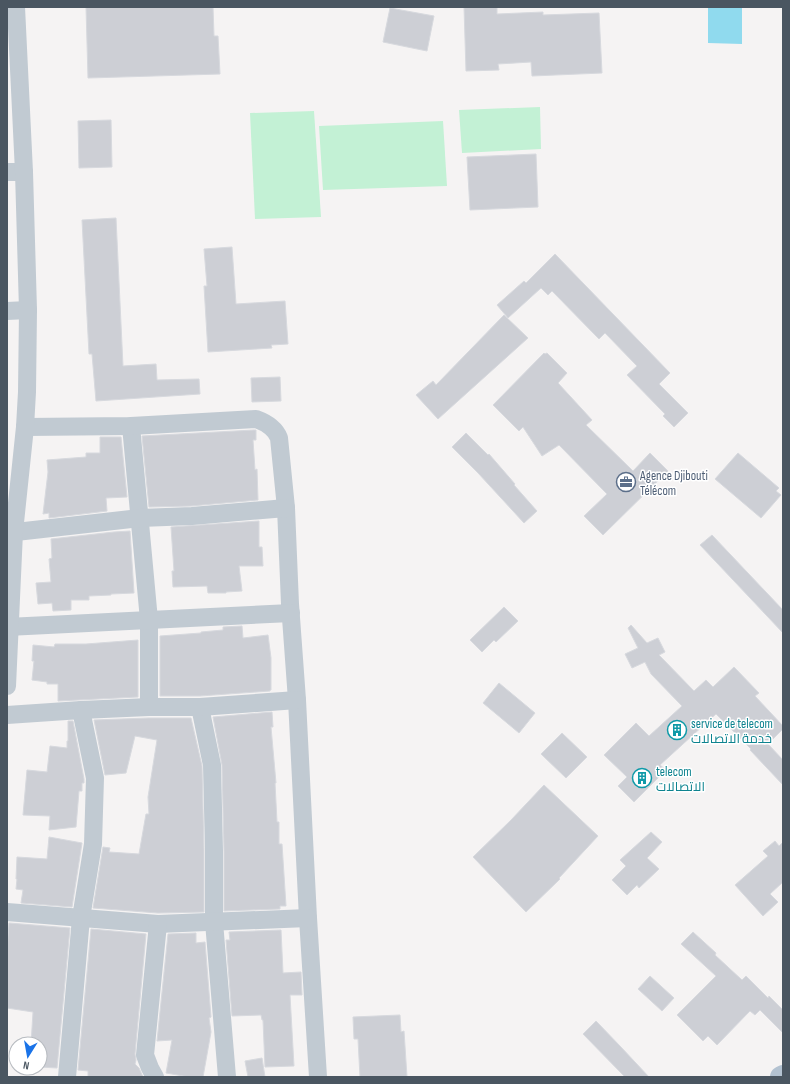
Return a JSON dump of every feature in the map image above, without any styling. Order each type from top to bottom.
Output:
[{"type":"street","points":[[7,686],[10,532],[25,427],[27,392],[28,310],[16,172],[14,96],[16,7]]},
{"type":"street","points":[[7,311],[28,310]]},
{"type":"street","points":[[25,427],[131,426],[256,419],[264,422],[277,432],[279,438],[286,508],[318,1077]]},
{"type":"street","points":[[131,426],[148,620],[149,707]]},
{"type":"street","points":[[10,532],[140,518],[192,516],[286,508]]},
{"type":"street","points":[[8,627],[291,613]]},
{"type":"street","points":[[7,715],[149,707],[200,707],[297,700]]},
{"type":"street","points":[[200,707],[212,765],[214,922],[227,1077]]},
{"type":"street","points":[[67,1077],[81,918],[93,844],[95,778],[81,710]]},
{"type":"street","points":[[7,912],[158,924],[308,918]]},
{"type":"street","points":[[155,1077],[145,1055],[158,924]]},
{"type":"green space","points":[[540,107],[541,149],[462,153],[459,110]]},
{"type":"green space","points":[[314,111],[321,217],[255,219],[250,113]]},
{"type":"green space","points":[[443,121],[447,186],[323,190],[319,126]]},
{"type":"water","points":[[708,7],[742,7],[742,44],[708,43]]},
{"type":"building","points":[[86,7],[213,7],[214,36],[218,36],[220,74],[88,78]]},
{"type":"building","points":[[464,7],[497,7],[497,14],[543,12],[543,15],[599,13],[602,73],[532,76],[531,62],[498,64],[499,70],[466,71]]},
{"type":"building","points":[[390,8],[434,16],[427,51],[383,42]]},
{"type":"building","points":[[111,120],[112,167],[79,168],[78,121]]},
{"type":"building","points":[[536,154],[538,207],[470,210],[467,157]]},
{"type":"building","points":[[116,218],[123,366],[156,364],[157,380],[199,379],[200,394],[96,401],[92,354],[89,354],[82,220]]},
{"type":"building","points":[[232,247],[236,304],[285,301],[288,344],[271,345],[272,348],[208,352],[204,286],[207,286],[204,249]]},
{"type":"building","points":[[555,254],[670,373],[659,384],[688,413],[674,427],[663,416],[665,414],[627,375],[637,366],[605,333],[599,339],[552,291],[548,295],[541,288],[508,318],[497,305],[524,281],[526,283]]},
{"type":"building","points":[[504,315],[528,338],[438,419],[416,395],[433,381],[436,385]]},
{"type":"building","points":[[544,353],[547,353],[567,373],[558,383],[592,420],[586,425],[633,471],[650,453],[668,471],[603,535],[584,516],[607,494],[559,445],[542,456],[523,427],[519,431],[493,405]]},
{"type":"building","points":[[280,377],[281,401],[252,402],[251,378]]},
{"type":"building","points":[[256,430],[256,440],[253,440],[255,470],[257,469],[258,500],[191,506],[149,507],[142,436]]},
{"type":"building","points":[[466,433],[488,455],[489,454],[537,511],[524,523],[452,447]]},
{"type":"building","points":[[100,437],[121,437],[127,497],[106,498],[107,511],[49,518],[49,513],[43,514],[48,472],[47,460],[86,457],[86,453],[100,453]]},
{"type":"building","points":[[738,453],[779,488],[776,491],[781,495],[761,518],[715,479]]},
{"type":"building","points":[[259,521],[259,547],[262,547],[263,566],[239,566],[242,591],[208,593],[207,586],[173,587],[172,571],[174,571],[171,527]]},
{"type":"building","points":[[130,531],[134,593],[89,596],[89,600],[71,600],[71,610],[53,611],[52,603],[38,604],[36,583],[51,582],[49,559],[52,558],[51,539]]},
{"type":"building","points":[[712,535],[783,610],[783,633],[700,545]]},
{"type":"building","points":[[504,607],[518,621],[496,642],[494,640],[482,652],[470,640]]},
{"type":"building","points":[[631,625],[647,643],[658,638],[665,652],[659,655],[694,691],[706,680],[713,687],[734,667],[759,693],[755,696],[783,726],[783,729],[768,744],[783,760],[783,785],[750,750],[751,749],[716,714],[660,765],[666,770],[634,802],[618,786],[627,777],[604,755],[636,723],[649,736],[682,706],[651,674],[645,662],[632,668],[625,654],[638,648],[628,628]]},
{"type":"building","points":[[242,626],[243,638],[268,635],[271,658],[270,691],[200,696],[160,696],[160,636],[201,633],[223,630],[223,627]]},
{"type":"building","points":[[138,640],[138,697],[58,701],[58,684],[47,684],[47,682],[32,680],[34,661],[32,661],[33,645],[54,647],[55,644],[86,644]]},
{"type":"building","points":[[499,683],[535,713],[519,733],[483,703]]},
{"type":"building","points":[[272,712],[273,727],[271,727],[276,783],[277,822],[279,822],[279,844],[282,844],[286,906],[280,906],[280,909],[224,911],[222,765],[213,717]]},
{"type":"building","points":[[191,718],[202,766],[204,912],[158,913],[93,908],[103,847],[110,848],[109,852],[139,854],[146,814],[149,814],[148,797],[157,740],[135,736],[126,773],[105,775],[94,720]]},
{"type":"building","points":[[68,721],[73,721],[84,783],[82,783],[82,791],[79,791],[76,827],[49,830],[50,816],[23,815],[27,770],[47,772],[50,746],[67,748]]},
{"type":"building","points":[[562,733],[587,757],[566,778],[541,754]]},
{"type":"building","points":[[544,785],[598,836],[559,878],[560,879],[526,912],[473,857]]},
{"type":"building","points":[[651,832],[662,842],[647,858],[659,869],[639,888],[637,885],[627,895],[612,880],[626,866],[620,860]]},
{"type":"building","points":[[49,837],[82,843],[72,907],[21,903],[23,890],[16,889],[17,857],[47,859]]},
{"type":"building","points":[[775,841],[779,846],[783,842],[783,882],[770,894],[778,902],[763,916],[735,885],[768,856],[763,851]]},
{"type":"building","points":[[9,923],[70,928],[57,1068],[48,1067],[48,1036],[32,1036],[33,1012],[7,1008],[7,950]]},
{"type":"building","points":[[91,929],[146,934],[135,1054],[135,1064],[139,1068],[143,1077],[88,1077],[88,1071],[78,1070]]},
{"type":"building","points":[[281,930],[283,973],[301,972],[302,995],[290,995],[294,1066],[265,1067],[263,1020],[261,1015],[232,1016],[226,940],[230,940],[229,932]]},
{"type":"building","points":[[693,932],[742,980],[746,976],[768,998],[769,996],[783,1010],[783,1033],[760,1010],[755,1015],[750,1011],[717,1045],[708,1036],[703,1041],[677,1015],[716,976],[681,944]]},
{"type":"building","points":[[196,933],[196,943],[205,942],[211,1032],[203,1077],[189,1077],[166,1073],[172,1040],[157,1041],[168,934]]},
{"type":"building","points":[[650,976],[674,998],[662,1011],[638,989]]},
{"type":"building","points":[[400,1015],[401,1032],[404,1031],[407,1077],[360,1077],[358,1039],[354,1039],[353,1017]]},
{"type":"building","points":[[596,1021],[649,1077],[625,1077],[583,1034]]},
{"type":"building","points":[[262,1058],[265,1077],[248,1077],[245,1061]]},
{"type":"place","name":"Agence Djibouti Télécom","points":[[626,482]]},
{"type":"place","name":"service de telecom خدمة الاتصالات","points":[[677,730]]},
{"type":"place","name":"telecom الاتصالات","points":[[642,778]]}]
